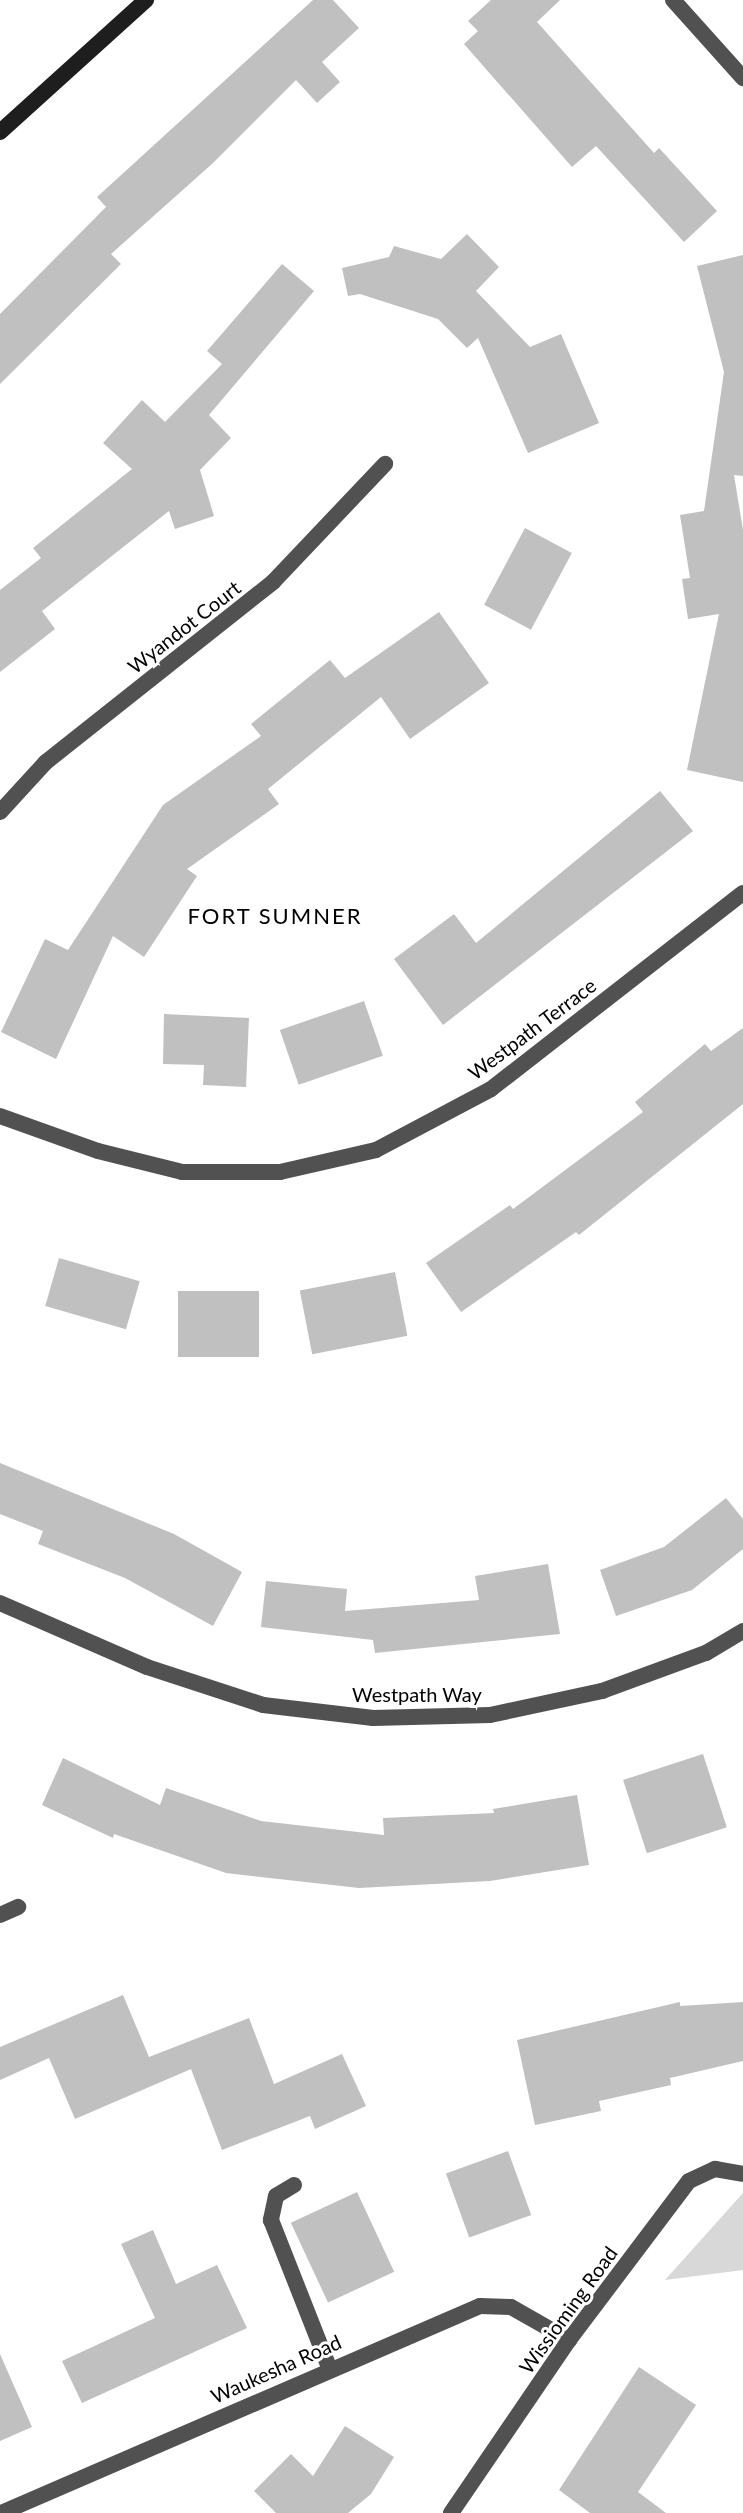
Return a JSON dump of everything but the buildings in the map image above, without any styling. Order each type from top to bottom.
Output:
[{"type":"street","points":[[0,132],[146,0]]},
{"type":"street","points":[[673,0],[743,78]]},
{"type":"street","name":"Wyandot Court","points":[[0,812],[46,762],[273,582],[385,464]]},
{"type":"street","name":"Westpath Terrace","points":[[0,1116],[98,1151],[182,1172],[280,1172],[376,1150],[491,1089],[743,893]]},
{"type":"street","name":"Westpath Way","points":[[0,1603],[147,1667],[263,1705],[373,1718],[490,1715],[602,1691],[706,1653],[743,1631]]},
{"type":"street","points":[[0,1915],[18,1907]]},
{"type":"street","name":"Wissioming Road","points":[[451,2513],[569,2340],[689,2181],[715,2169],[743,2174]]},
{"type":"street","points":[[294,2185],[276,2196],[271,2220],[329,2367]]},
{"type":"street","name":"Waukesha Road","points":[[1,2513],[329,2367],[480,2306],[511,2307],[569,2340]]},
{"type":"shaded area","points":[[743,2193],[743,2270],[665,2280]]},
{"type":"district","name":"FORT SUMNER","points":[[275,916]]}]
